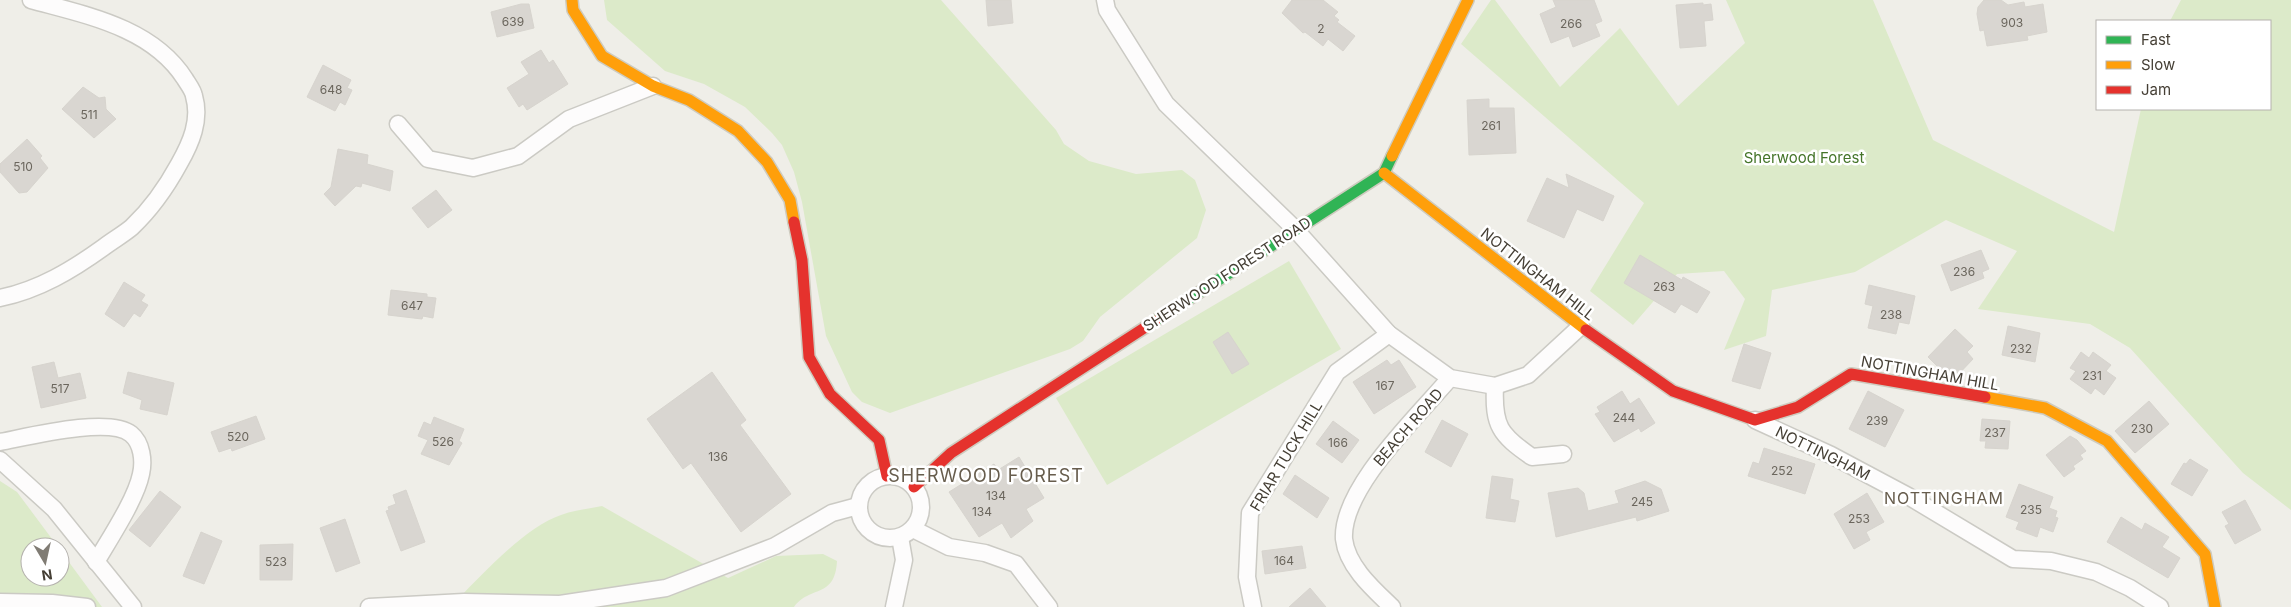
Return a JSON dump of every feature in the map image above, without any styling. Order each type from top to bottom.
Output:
[{"type":"street","points":[[0,298],[23,294],[75,268],[131,227],[167,186],[191,143],[197,118],[194,95],[178,69],[156,49],[132,33],[95,17],[30,0]]},
{"type":"street","points":[[572,0],[573,10],[602,56],[653,86],[689,100],[738,130],[767,162],[790,200],[802,260],[809,356],[830,394],[879,440],[887,476]]},
{"type":"street","points":[[1105,0],[1107,10],[1166,104],[1295,229],[1389,334],[1450,378]]},
{"type":"street","points":[[1384,173],[1468,0]]},
{"type":"street","points":[[398,124],[428,159],[473,168],[518,156],[569,119],[653,86]]},
{"type":"street","name":"SHERWOOD FOREST ROAD","points":[[914,487],[950,453],[1384,173]]},
{"type":"street","name":"NOTTINGHAM HILL","points":[[1384,173],[1581,326],[1673,391],[1755,420],[1798,407],[1851,374],[2045,408],[2107,441],[2205,554],[2216,603],[2215,607]]},
{"type":"street","points":[[1562,454],[1532,457],[1507,439],[1494,413],[1495,386],[1528,374],[1581,326]]},
{"type":"street","name":"FRIAR TUCK HILL","points":[[1253,607],[1247,578],[1250,513],[1337,372],[1389,334]]},
{"type":"street","name":"BEACH ROAD","points":[[1392,607],[1354,567],[1344,539],[1350,507],[1367,474],[1450,378],[1495,386]]},
{"type":"street","name":"NOTTINGHAM","points":[[1755,420],[1840,459],[1908,496],[2012,559],[2052,562],[2096,572],[2130,588],[2160,607]]},
{"type":"street","points":[[0,442],[74,428],[112,428],[131,434],[142,450],[142,473],[136,489],[96,562]]},
{"type":"street","points":[[0,460],[54,509],[133,607]]},
{"type":"street","points":[[894,607],[904,560],[907,533],[920,515],[921,500],[914,487],[902,478],[887,476],[873,480],[867,486],[862,492],[858,506],[861,521],[871,533],[885,538],[907,533],[949,547],[985,553],[1016,564],[1049,607]]},
{"type":"street","points":[[369,607],[464,602],[560,604],[666,588],[775,546],[832,513],[858,506]]},
{"type":"street","points":[[0,602],[52,603],[87,607]]},
{"type":"green space","points":[[604,0],[941,0],[1056,130],[1064,144],[1089,161],[1136,174],[1182,170],[1195,180],[1206,210],[1197,238],[1100,317],[1083,341],[1070,349],[890,413],[862,402],[852,392],[826,336],[802,202],[794,172],[782,145],[745,107],[704,84],[665,71],[607,20]]},
{"type":"green space","name":"Sherwood Forest","points":[[1491,0],[1495,0],[1560,87],[1620,28],[1678,106],[1745,43],[1726,0],[1873,0],[1933,140],[2114,232],[2141,110],[2271,110],[2271,20],[2171,20],[2181,0],[2291,0],[2291,510],[2243,473],[2130,348],[2090,324],[1978,309],[2017,251],[1946,220],[1855,272],[1772,290],[1766,336],[1724,350],[1745,299],[1724,271],[1677,274],[1633,325],[1590,291],[1644,203],[1461,44]]},
{"type":"green space","points":[[1289,261],[1341,349],[1107,485],[1056,398]]},
{"type":"green space","points":[[0,481],[17,492],[51,537],[20,537],[20,587],[70,587],[70,564],[102,607],[0,607]]},
{"type":"green space","points":[[602,506],[728,578],[776,556],[823,554],[837,561],[835,573],[832,581],[827,586],[800,600],[794,607],[450,607],[502,555],[532,530],[561,515]]},
{"type":"building","points":[[986,0],[1011,0],[1013,23],[988,26]]},
{"type":"building","points":[[1292,0],[1323,0],[1338,12],[1334,16],[1339,20],[1337,22],[1355,36],[1343,51],[1328,39],[1323,46],[1305,32],[1303,33],[1282,13]]},
{"type":"building","points":[[1553,0],[1594,0],[1602,21],[1595,24],[1600,36],[1573,47],[1569,36],[1551,43],[1540,14],[1556,7]]},
{"type":"building","points":[[1984,0],[2001,0],[2008,5],[2024,2],[2025,7],[2043,4],[2047,32],[2027,36],[2028,40],[1987,46],[1984,30],[1980,31],[1977,14],[1978,7]]},
{"type":"building","points":[[1703,3],[1703,5],[1711,4],[1713,20],[1704,21],[1706,46],[1680,48],[1676,5]]},
{"type":"building","points":[[521,4],[529,4],[534,28],[497,37],[491,12]]},
{"type":"building","points":[[541,50],[549,63],[553,60],[568,84],[527,110],[523,104],[519,107],[507,88],[529,74],[521,62]]},
{"type":"building","points":[[323,65],[351,80],[347,88],[352,90],[345,105],[340,102],[335,111],[307,97]]},
{"type":"building","points":[[83,87],[99,98],[105,97],[106,109],[116,119],[94,138],[62,109]]},
{"type":"building","points":[[1489,99],[1489,108],[1514,108],[1516,153],[1469,155],[1467,100]]},
{"type":"building","points":[[27,139],[42,156],[40,158],[48,168],[27,192],[19,193],[0,172],[0,164]]},
{"type":"building","points":[[338,149],[368,155],[367,164],[393,171],[390,191],[362,183],[361,187],[356,186],[335,206],[324,194],[331,187]]},
{"type":"building","points":[[1566,174],[1614,196],[1603,221],[1577,209],[1564,238],[1527,221],[1547,178],[1569,188]]},
{"type":"building","points":[[436,190],[452,210],[428,228],[412,208]]},
{"type":"building","points":[[1981,250],[1989,269],[1982,272],[1984,278],[1951,291],[1941,265]]},
{"type":"building","points":[[1640,255],[1682,280],[1683,277],[1710,292],[1697,313],[1681,304],[1675,313],[1624,283]]},
{"type":"building","points":[[124,282],[145,295],[141,301],[148,305],[140,317],[134,313],[124,327],[105,314]]},
{"type":"building","points":[[1869,285],[1915,296],[1909,324],[1899,322],[1896,334],[1868,328],[1873,306],[1865,304]]},
{"type":"building","points":[[391,290],[427,294],[427,297],[436,298],[433,318],[423,316],[422,319],[388,315]]},
{"type":"building","points":[[2008,326],[2040,333],[2035,362],[2002,355]]},
{"type":"building","points":[[1955,329],[1973,346],[1967,352],[1973,359],[1954,379],[1949,378],[1928,357]]},
{"type":"building","points":[[1228,332],[1249,364],[1232,374],[1213,342]]},
{"type":"building","points":[[1744,344],[1771,353],[1760,389],[1732,381]]},
{"type":"building","points":[[2081,352],[2089,358],[2093,352],[2111,365],[2106,371],[2116,378],[2104,395],[2095,388],[2091,394],[2070,379],[2076,371],[2070,368]]},
{"type":"building","points":[[1387,360],[1391,365],[1399,360],[1416,387],[1374,414],[1353,382]]},
{"type":"building","points":[[54,362],[58,378],[80,373],[86,398],[41,408],[32,367]]},
{"type":"building","points":[[128,372],[174,383],[167,415],[140,409],[142,400],[123,393]]},
{"type":"building","points":[[712,372],[746,420],[740,425],[791,494],[741,532],[691,463],[683,469],[647,419]]},
{"type":"building","points":[[1622,391],[1630,404],[1639,398],[1655,423],[1641,432],[1639,428],[1614,442],[1595,414],[1600,412],[1597,407]]},
{"type":"building","points":[[1868,391],[1904,410],[1885,447],[1849,429]]},
{"type":"building","points":[[2149,401],[2169,424],[2135,453],[2115,431]]},
{"type":"building","points":[[256,416],[265,439],[232,451],[231,448],[219,452],[211,432]]},
{"type":"building","points":[[434,417],[464,429],[459,441],[462,443],[449,465],[421,454],[428,440],[418,436],[424,422],[431,425]]},
{"type":"building","points":[[1982,419],[2010,421],[2008,449],[1985,448],[1986,441],[1980,441]]},
{"type":"building","points":[[1442,420],[1468,434],[1451,467],[1425,452]]},
{"type":"building","points":[[1333,421],[1359,440],[1342,463],[1316,444]]},
{"type":"building","points":[[2070,436],[2077,440],[2086,451],[2080,455],[2083,459],[2073,466],[2075,469],[2064,477],[2046,455]]},
{"type":"building","points":[[1764,448],[1815,464],[1805,494],[1748,476],[1753,462],[1759,464]]},
{"type":"building","points":[[1019,457],[1044,498],[1026,509],[1033,521],[1011,538],[1002,523],[979,537],[949,492],[994,464],[998,470]]},
{"type":"building","points":[[2190,459],[2208,470],[2192,496],[2171,484],[2184,463],[2186,464]]},
{"type":"building","points":[[1295,475],[1329,498],[1317,518],[1283,494]]},
{"type":"building","points":[[1492,476],[1513,479],[1510,499],[1519,501],[1515,522],[1486,518]]},
{"type":"building","points":[[1645,481],[1661,489],[1669,511],[1637,521],[1636,517],[1556,537],[1548,493],[1578,488],[1584,493],[1588,511],[1619,503],[1615,491]]},
{"type":"building","points":[[2019,484],[2053,497],[2049,508],[2057,511],[2055,517],[2058,518],[2053,532],[2040,527],[2037,537],[2016,529],[2019,522],[2006,517]]},
{"type":"building","points":[[406,490],[425,542],[401,551],[386,511],[389,510],[388,507],[396,504],[393,495]]},
{"type":"building","points":[[160,491],[181,507],[150,547],[129,530]]},
{"type":"building","points":[[1867,493],[1884,522],[1866,532],[1870,540],[1854,549],[1834,514]]},
{"type":"building","points":[[2245,500],[2261,530],[2235,544],[2225,526],[2229,524],[2222,512]]},
{"type":"building","points":[[2121,517],[2142,530],[2145,523],[2169,537],[2162,547],[2180,558],[2168,578],[2107,542]]},
{"type":"building","points":[[345,519],[360,563],[336,572],[320,528]]},
{"type":"building","points":[[201,532],[222,541],[204,584],[183,576]]},
{"type":"building","points":[[293,544],[292,580],[260,580],[260,545]]},
{"type":"building","points":[[1302,546],[1306,568],[1265,574],[1262,551]]},
{"type":"building","points":[[1310,588],[1326,607],[1289,607]]},
{"type":"traffic: fast","points":[[1155,321],[1384,173],[1392,156]]},
{"type":"traffic: slow","points":[[572,0],[573,10],[602,56],[653,86],[689,100],[738,131],[767,162],[790,200],[794,222]]},
{"type":"traffic: slow","points":[[1392,156],[1468,0]]},
{"type":"traffic: slow","points":[[1384,173],[1586,330]]},
{"type":"traffic: slow","points":[[1985,397],[2045,408],[2107,441],[2205,554],[2215,607]]},
{"type":"traffic: jam","points":[[794,222],[802,260],[809,357],[830,394],[879,440],[887,476]]},
{"type":"traffic: jam","points":[[914,487],[951,453],[1155,321]]},
{"type":"traffic: jam","points":[[1586,330],[1673,391],[1755,420],[1798,407],[1851,374],[1985,397]]},
{"type":"district","name":"SHERWOOD FOREST","points":[[986,475]]},
{"type":"district","name":"NOTTINGHAM","points":[[1944,498]]}]
